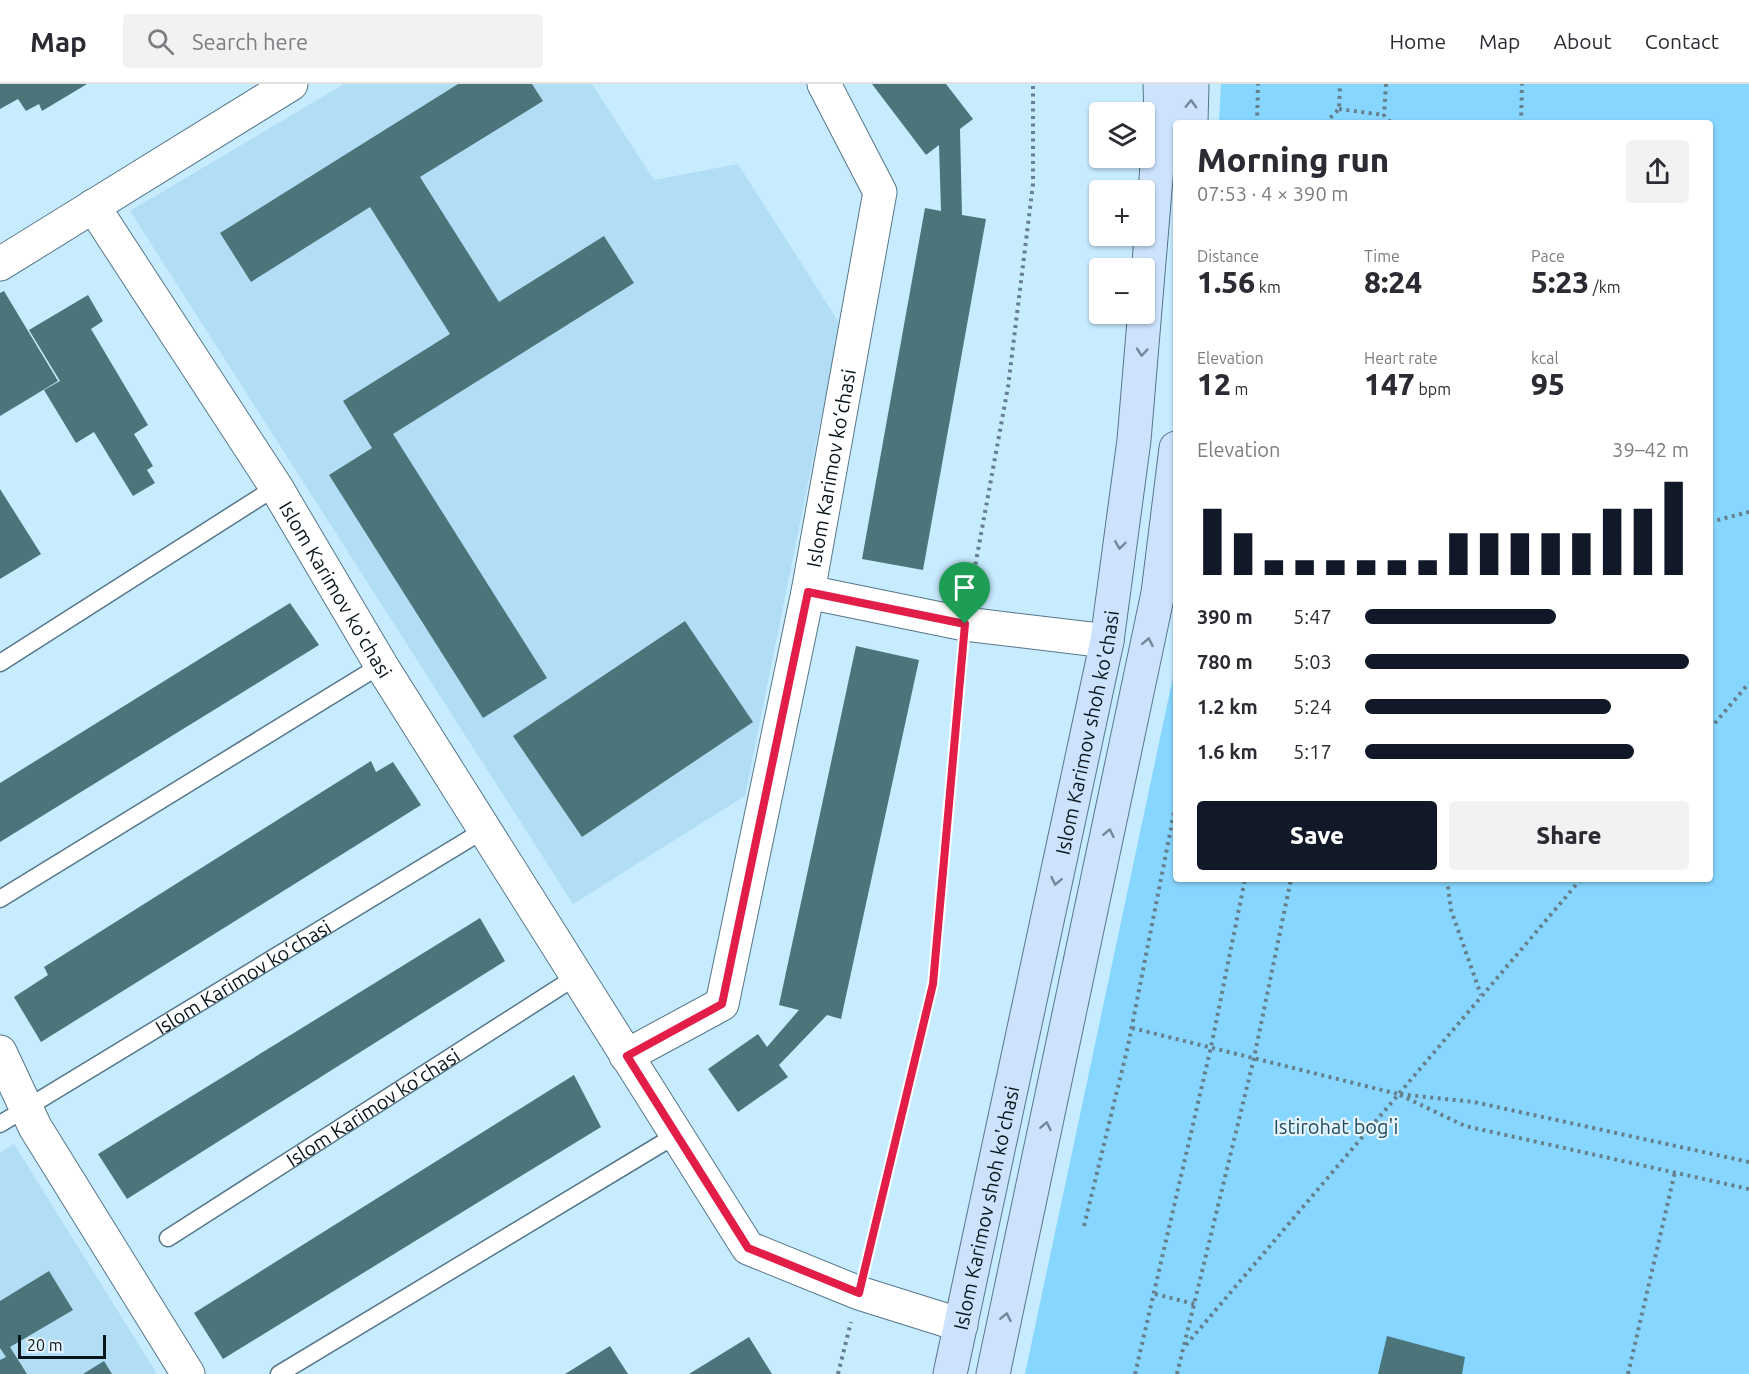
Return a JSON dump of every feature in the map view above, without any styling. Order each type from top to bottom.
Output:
[{"type":"main road","name":"Islom Karimov shoh ko'chasi","points":[[950,1374],[1107,642],[1134,440],[1160,131],[1160,84]]},
{"type":"main road","points":[[1191,120],[1192,84]]},
{"type":"main road","name":"Islom Karimov shoh ko'chasi","points":[[993,1374],[1145,659],[1158,593],[1173,472]]},
{"type":"street","points":[[0,264],[291,84]]},
{"type":"street","name":"Islom Karimov ko‘chasi","points":[[627,1056],[722,1004],[808,592],[880,192],[824,84]]},
{"type":"street","name":"Islom Karimov ko'chasi","points":[[93,206],[276,487],[381,665],[748,1248],[859,1293],[961,1325]]},
{"type":"street","points":[[808,592],[965,624],[1107,642]]},
{"type":"street","points":[[0,1052],[14,1116],[35,1127],[188,1374]]},
{"type":"lane","points":[[0,663],[276,487]]},
{"type":"lane","points":[[0,899],[381,665]]},
{"type":"lane","name":"Islom Karimov ko‘chasi","points":[[14,1116],[484,830]]},
{"type":"lane","name":"Islom Karimov ko'chasi","points":[[168,1238],[577,976]]},
{"type":"lane","points":[[279,1374],[676,1135]]},
{"type":"path","points":[[838,1374],[933,984],[965,624],[1012,353],[1033,184],[1033,84]]},
{"type":"path","points":[[1257,120],[1258,84]]},
{"type":"path","points":[[1328,120],[1339,109],[1340,84]]},
{"type":"path","points":[[1384,115],[1386,84]]},
{"type":"path","points":[[1521,120],[1522,84]]},
{"type":"path","points":[[1339,109],[1384,115],[1388,120]]},
{"type":"path","points":[[1713,521],[1749,512]]},
{"type":"path","points":[[1713,725],[1749,683]]},
{"type":"path","points":[[1084,1226],[1132,1028],[1173,818]]},
{"type":"path","points":[[1135,1374],[1211,1047],[1244,882]]},
{"type":"path","points":[[1177,1374],[1186,1345],[1254,1058],[1290,882]]},
{"type":"path","points":[[1447,882],[1451,910],[1481,995]]},
{"type":"path","points":[[1186,1345],[1578,882]]},
{"type":"path","points":[[1132,1028],[1398,1094],[1474,1102],[1749,1162]]},
{"type":"path","points":[[1398,1094],[1465,1126],[1749,1189]]},
{"type":"path","points":[[1628,1374],[1675,1172]]},
{"type":"path","points":[[1155,1294],[1195,1304]]},
{"type":"shaded area","points":[[344,84],[592,84],[654,180],[738,164],[840,324],[745,796],[573,904],[130,211]]},
{"type":"shaded area","points":[[14,1144],[157,1374],[0,1374],[0,1153]]},
{"type":"green space","name":"Istirohat bog'i","points":[[1221,84],[1749,84],[1749,1374],[1025,1374],[1173,677],[1173,882],[1713,882],[1713,120],[1219,120]]},
{"type":"building","points":[[0,84],[87,84],[42,111],[39,104],[26,111],[18,99],[0,109]]},
{"type":"building","points":[[458,84],[532,84],[543,101],[420,177],[499,302],[604,236],[634,283],[393,434],[547,678],[483,718],[329,475],[372,448],[343,401],[450,334],[370,207],[251,282],[220,233]]},
{"type":"building","points":[[872,84],[946,84],[973,119],[960,129],[962,215],[986,219],[923,570],[862,559],[925,208],[941,211],[939,145],[926,155]]},
{"type":"building","points":[[4,291],[58,381],[0,416],[0,293]]},
{"type":"building","points":[[88,295],[103,321],[91,329],[148,425],[134,434],[153,466],[147,470],[155,483],[133,496],[94,432],[76,443],[44,390],[60,381],[29,330]]},
{"type":"building","points":[[0,489],[41,554],[0,579]]},
{"type":"building","points":[[290,603],[319,645],[0,842],[0,783]]},
{"type":"building","points":[[685,621],[753,722],[582,837],[513,736]]},
{"type":"building","points":[[856,646],[919,660],[841,1019],[827,1015],[779,1065],[788,1077],[738,1112],[708,1069],[758,1034],[767,1047],[799,1010],[779,1005]]},
{"type":"building","points":[[371,761],[376,772],[393,762],[421,805],[41,1042],[14,997],[48,975],[44,967]]},
{"type":"building","points":[[480,918],[505,961],[127,1199],[98,1154]]},
{"type":"building","points":[[574,1075],[601,1127],[223,1359],[194,1313]]},
{"type":"building","points":[[49,1271],[73,1310],[10,1347],[27,1374],[0,1374],[0,1360],[6,1357],[0,1348],[0,1301]]},
{"type":"building","points":[[1387,1336],[1465,1357],[1462,1374],[1378,1374]]},
{"type":"building","points":[[749,1337],[772,1374],[689,1374]]},
{"type":"building","points":[[610,1346],[628,1374],[565,1374]]},
{"type":"building","points":[[104,1361],[112,1374],[83,1374]]},
{"type":"route","points":[[808,592],[965,624],[933,984],[859,1293],[748,1248],[627,1056],[722,1004],[808,592]]}]
